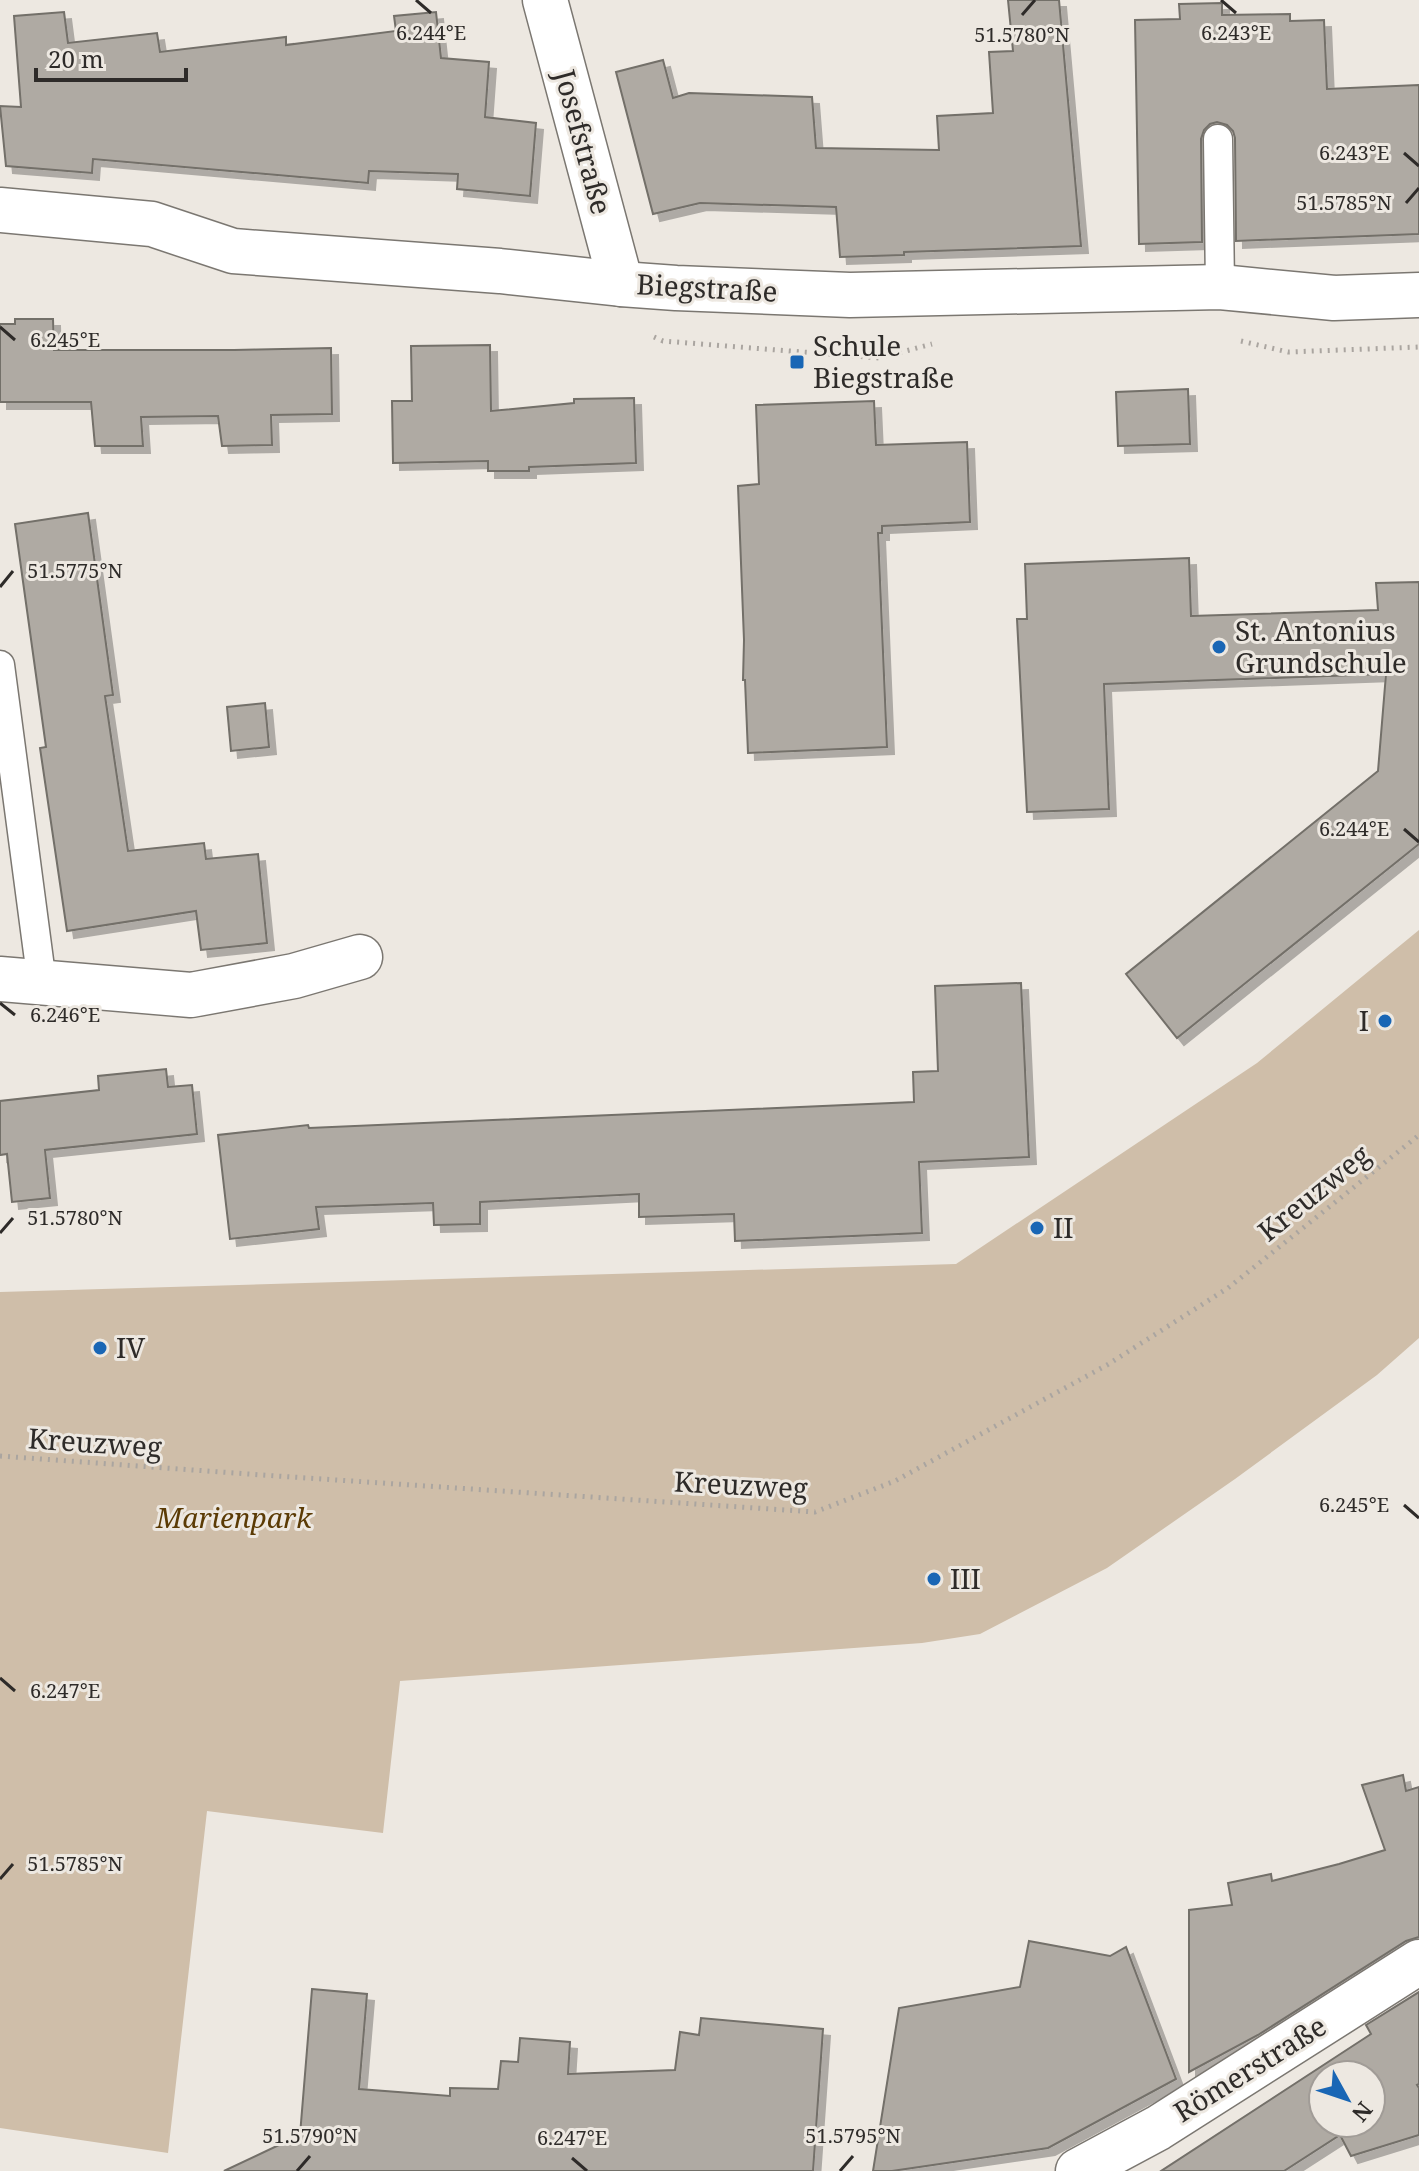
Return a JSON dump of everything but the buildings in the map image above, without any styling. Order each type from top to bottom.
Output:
[{"type":"street","name":"Josefstraße","points":[[545,0],[621,284]]},
{"type":"street","name":"Biegstraße","points":[[0,210],[152,224],[233,251],[500,271],[621,284],[850,295],[1220,287],[1334,298],[1419,295]]},
{"type":"street","points":[[21,981],[191,995],[294,976],[360,957]]},
{"type":"street","name":"Römerstraße","points":[[1088,2169],[1419,1962]]},
{"type":"lane","points":[[1218,139],[1220,287]]},
{"type":"lane","points":[[0,665],[21,981]]},
{"type":"path","name":"Kreuzweg","points":[[0,1456],[815,1512],[895,1481],[1107,1365],[1228,1288],[1419,1135]]},
{"type":"green space","name":"Marienpark","points":[[1419,930],[1419,1338],[1377,1375],[1107,1568],[980,1634],[922,1643],[400,1681],[383,1833],[207,1811],[168,2153],[0,2128],[0,1292],[956,1264],[1257,1063]]},
{"type":"place","name":"Schule Biegstraße","points":[[797,362]]},
{"type":"place","name":"St. Antonius Grundschule","points":[[1219,647]]},
{"type":"place","name":"I","points":[[1385,1021]]},
{"type":"place","name":"II","points":[[1037,1228]]},
{"type":"place","name":"IV","points":[[100,1348]]},
{"type":"place","name":"III","points":[[934,1579]]}]
